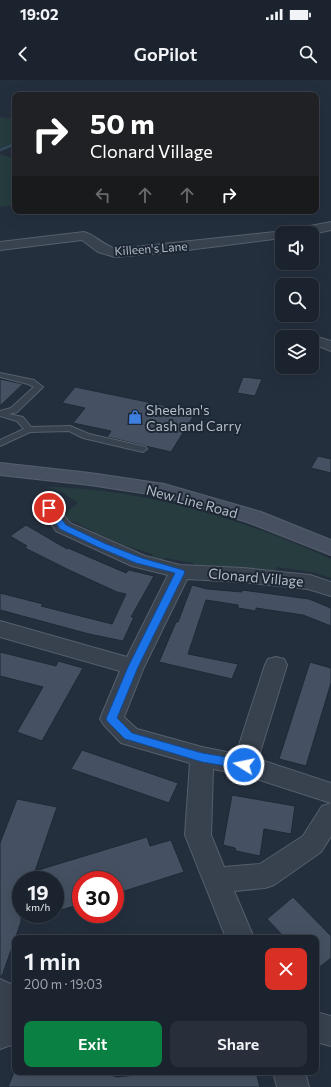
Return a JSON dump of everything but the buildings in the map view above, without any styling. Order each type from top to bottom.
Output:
[{"type":"main road","name":"New Line Road","points":[[0,469],[75,477],[164,490],[254,517],[331,548]]},
{"type":"street","points":[[319,229],[331,226]]},
{"type":"street","name":"Killeen's Lane","points":[[0,246],[84,236],[102,249],[115,252],[172,248],[275,235]]},
{"type":"street","name":"Clonard Village","points":[[49,508],[63,527],[103,546],[139,560],[180,572],[243,575],[310,582],[331,588]]},
{"type":"street","points":[[180,572],[133,667],[112,719],[129,736],[202,757],[244,765],[331,793]]},
{"type":"street","points":[[0,629],[133,667]]},
{"type":"street","points":[[244,765],[276,665]]},
{"type":"street","points":[[202,757],[198,835],[239,935]]},
{"type":"street","points":[[216,880],[265,876],[312,844],[331,814]]},
{"type":"street","points":[[0,994],[12,1000]]},
{"type":"street","points":[[0,1034],[12,1008]]},
{"type":"street","points":[[319,1028],[331,1030]]},
{"type":"street","points":[[290,1075],[293,1087]]},
{"type":"lane","points":[[0,414],[14,410],[39,387],[31,382],[1,374]]},
{"type":"lane","points":[[0,414],[20,418],[29,430]]},
{"type":"lane","points":[[0,443],[29,430],[70,428],[86,436],[143,450]]},
{"type":"green space","points":[[0,117],[12,119],[12,147],[0,152]]},
{"type":"green space","points":[[0,154],[12,158],[12,205],[0,207]]},
{"type":"green space","points":[[47,487],[119,493],[156,500],[229,519],[264,531],[331,559],[331,578],[312,572],[277,567],[275,571],[193,567],[194,563],[165,558],[162,561],[151,558],[153,554],[126,546],[123,549],[119,548],[122,544],[98,534],[94,538],[91,536],[95,532],[73,521],[69,524],[64,517],[70,509],[78,503],[62,492]]},
{"type":"waterway","points":[[0,150],[12,145]]},
{"type":"place","name":"Sheehan's Cash and Carry","points":[[135,417]]},
{"type":"route","points":[[49,508],[63,527],[103,546],[139,560],[180,572],[133,667],[112,719],[129,736],[202,757],[244,765]]}]
